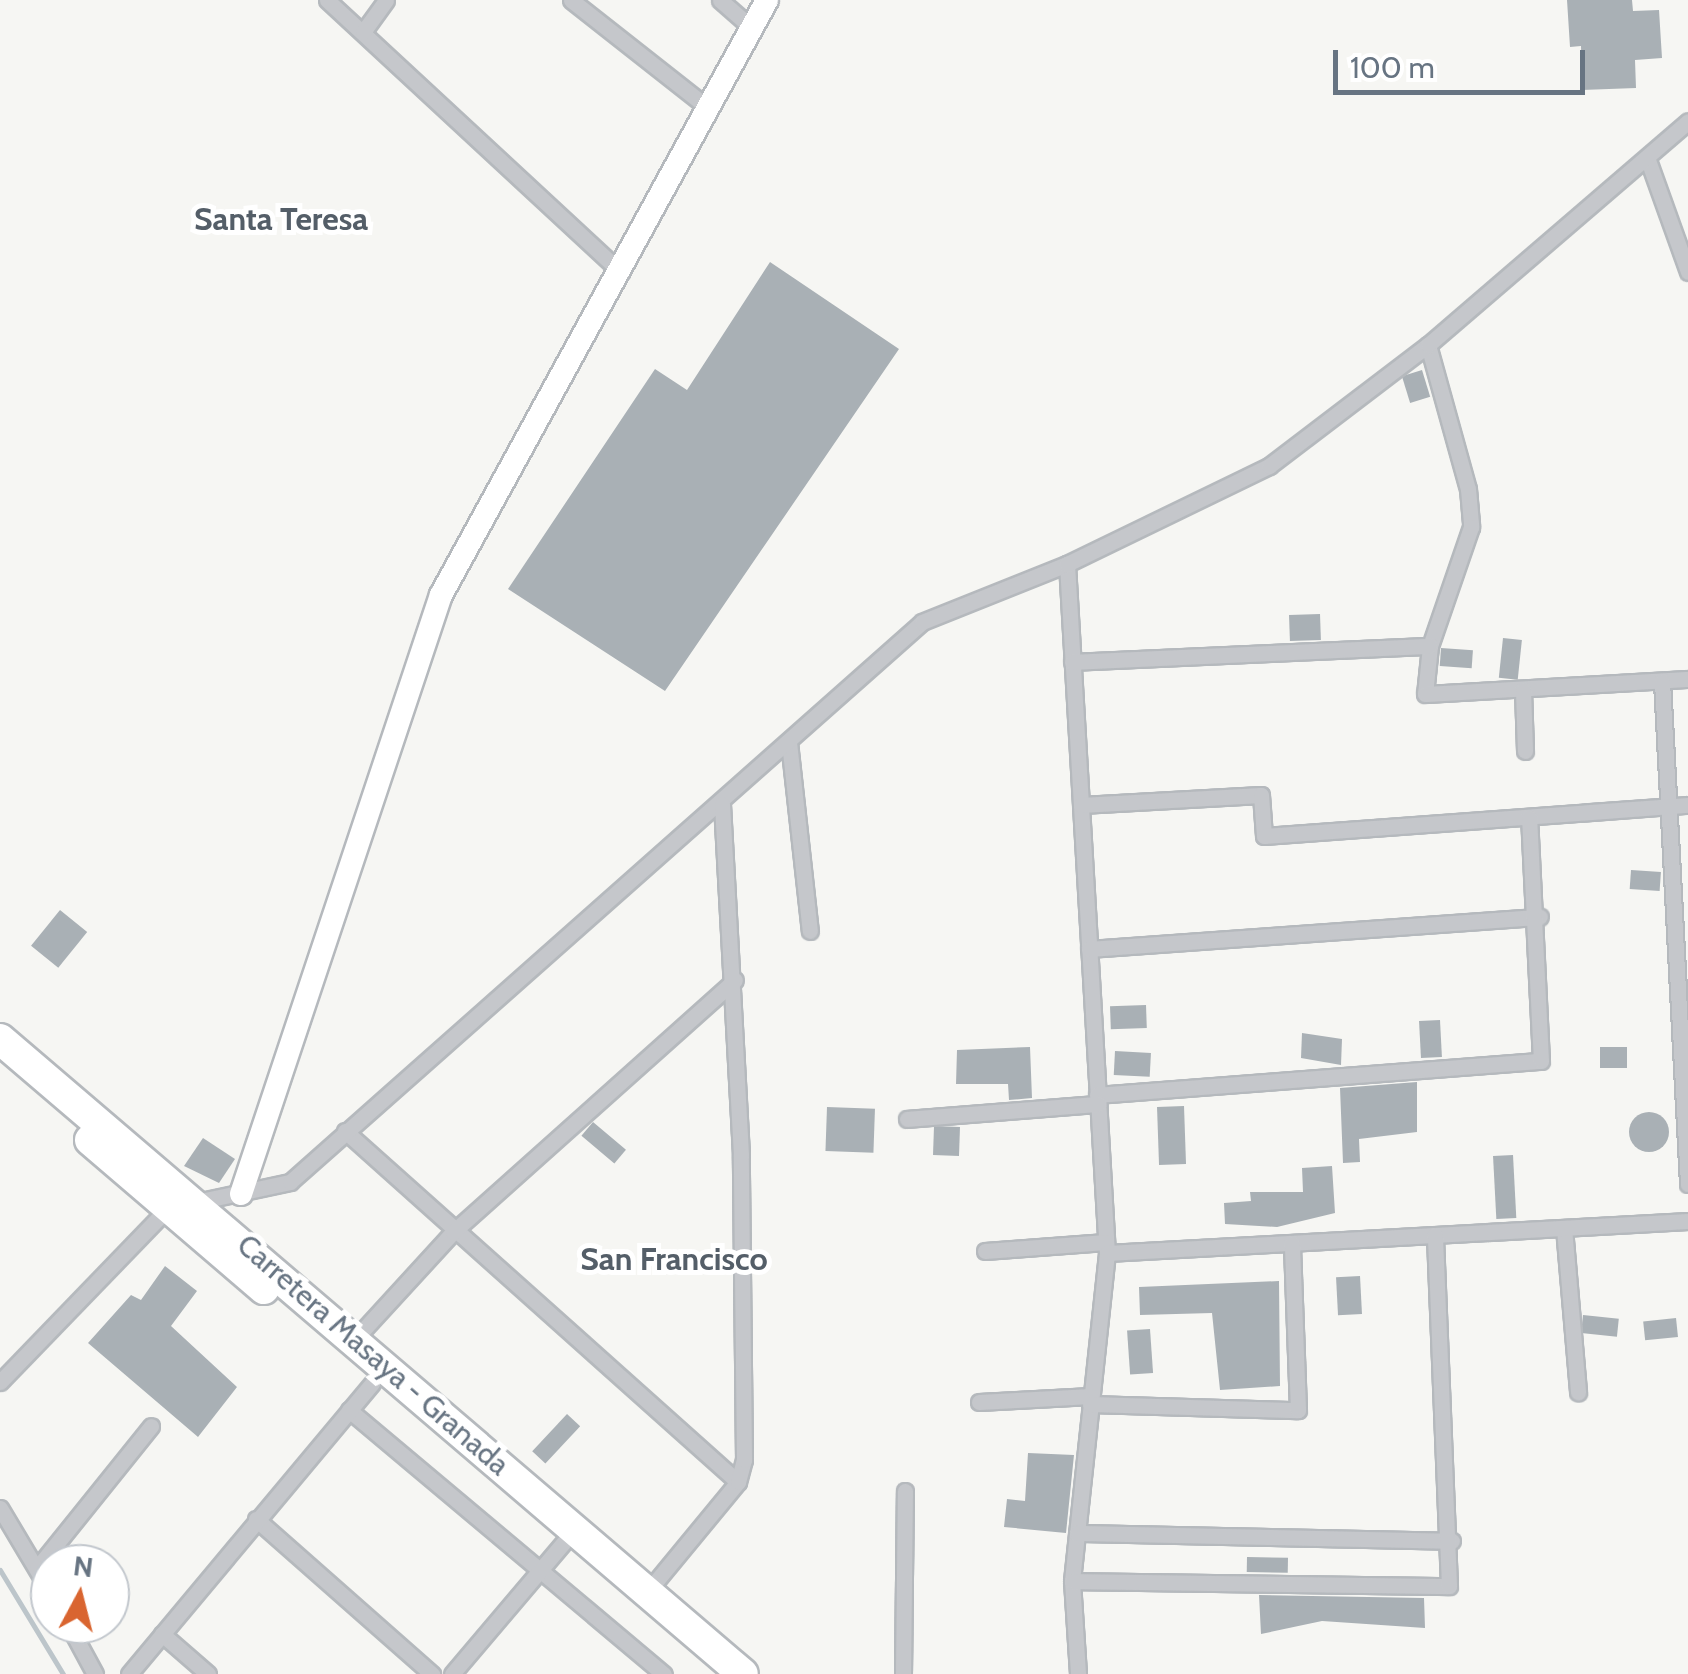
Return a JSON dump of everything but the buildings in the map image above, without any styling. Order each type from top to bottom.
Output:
[{"type":"highway","name":"Carretera Masaya - Granada","points":[[0,1039],[372,1382],[717,1674]]},
{"type":"highway","name":"Carretera Masaya - Granada","points":[[0,1064],[354,1340],[743,1674]]},
{"type":"street","points":[[327,0],[621,272]]},
{"type":"street","points":[[363,32],[386,0]]},
{"type":"street","points":[[571,0],[707,107]]},
{"type":"street","points":[[720,0],[752,28]]},
{"type":"street","points":[[241,1194],[441,595],[468,534],[621,272],[767,0]]},
{"type":"street","points":[[0,1382],[181,1204],[290,1182],[722,805],[922,622],[1067,564],[1268,466],[1428,345],[1688,122]]},
{"type":"street","points":[[1648,160],[1688,272]]},
{"type":"street","points":[[1428,345],[1468,490],[1471,527],[1430,646],[1425,694],[1688,679]]},
{"type":"street","points":[[1067,564],[1106,1248],[1072,1581],[1078,1674]]},
{"type":"street","points":[[1072,662],[1430,646]]},
{"type":"street","points":[[1662,682],[1688,1184]]},
{"type":"street","points":[[1523,690],[1525,751]]},
{"type":"street","points":[[789,742],[810,931]]},
{"type":"street","points":[[1080,805],[1261,795],[1264,836],[1688,805]]},
{"type":"street","points":[[648,1591],[738,1482],[744,1441],[735,980],[722,805]]},
{"type":"street","points":[[907,1119],[1542,1061],[1540,918],[1530,817]]},
{"type":"street","points":[[1089,948],[1540,918]]},
{"type":"street","points":[[354,1340],[454,1232],[735,980]]},
{"type":"street","points":[[345,1131],[738,1482]]},
{"type":"street","points":[[985,1251],[1292,1242],[1688,1221]]},
{"type":"street","points":[[1564,1228],[1578,1392]]},
{"type":"street","points":[[1072,1581],[1444,1588],[1453,1581],[1435,1235]]},
{"type":"street","points":[[979,1402],[1091,1400],[1298,1410],[1292,1242]]},
{"type":"street","points":[[129,1674],[372,1382]]},
{"type":"street","points":[[350,1410],[664,1674]]},
{"type":"street","points":[[56,1544],[151,1426]]},
{"type":"street","points":[[903,1674],[904,1491]]},
{"type":"street","points":[[0,1508],[30,1557]]},
{"type":"street","points":[[256,1519],[432,1674]]},
{"type":"street","points":[[1077,1533],[1452,1541]]},
{"type":"street","points":[[452,1674],[563,1543]]},
{"type":"street","points":[[162,1634],[208,1674]]},
{"type":"street","points":[[79,1644],[95,1674]]},
{"type":"waterway","points":[[0,1570],[63,1674]]},
{"type":"district","name":"Santa Teresa","points":[[281,219]]},
{"type":"district","name":"San Francisco","points":[[674,1259]]}]
